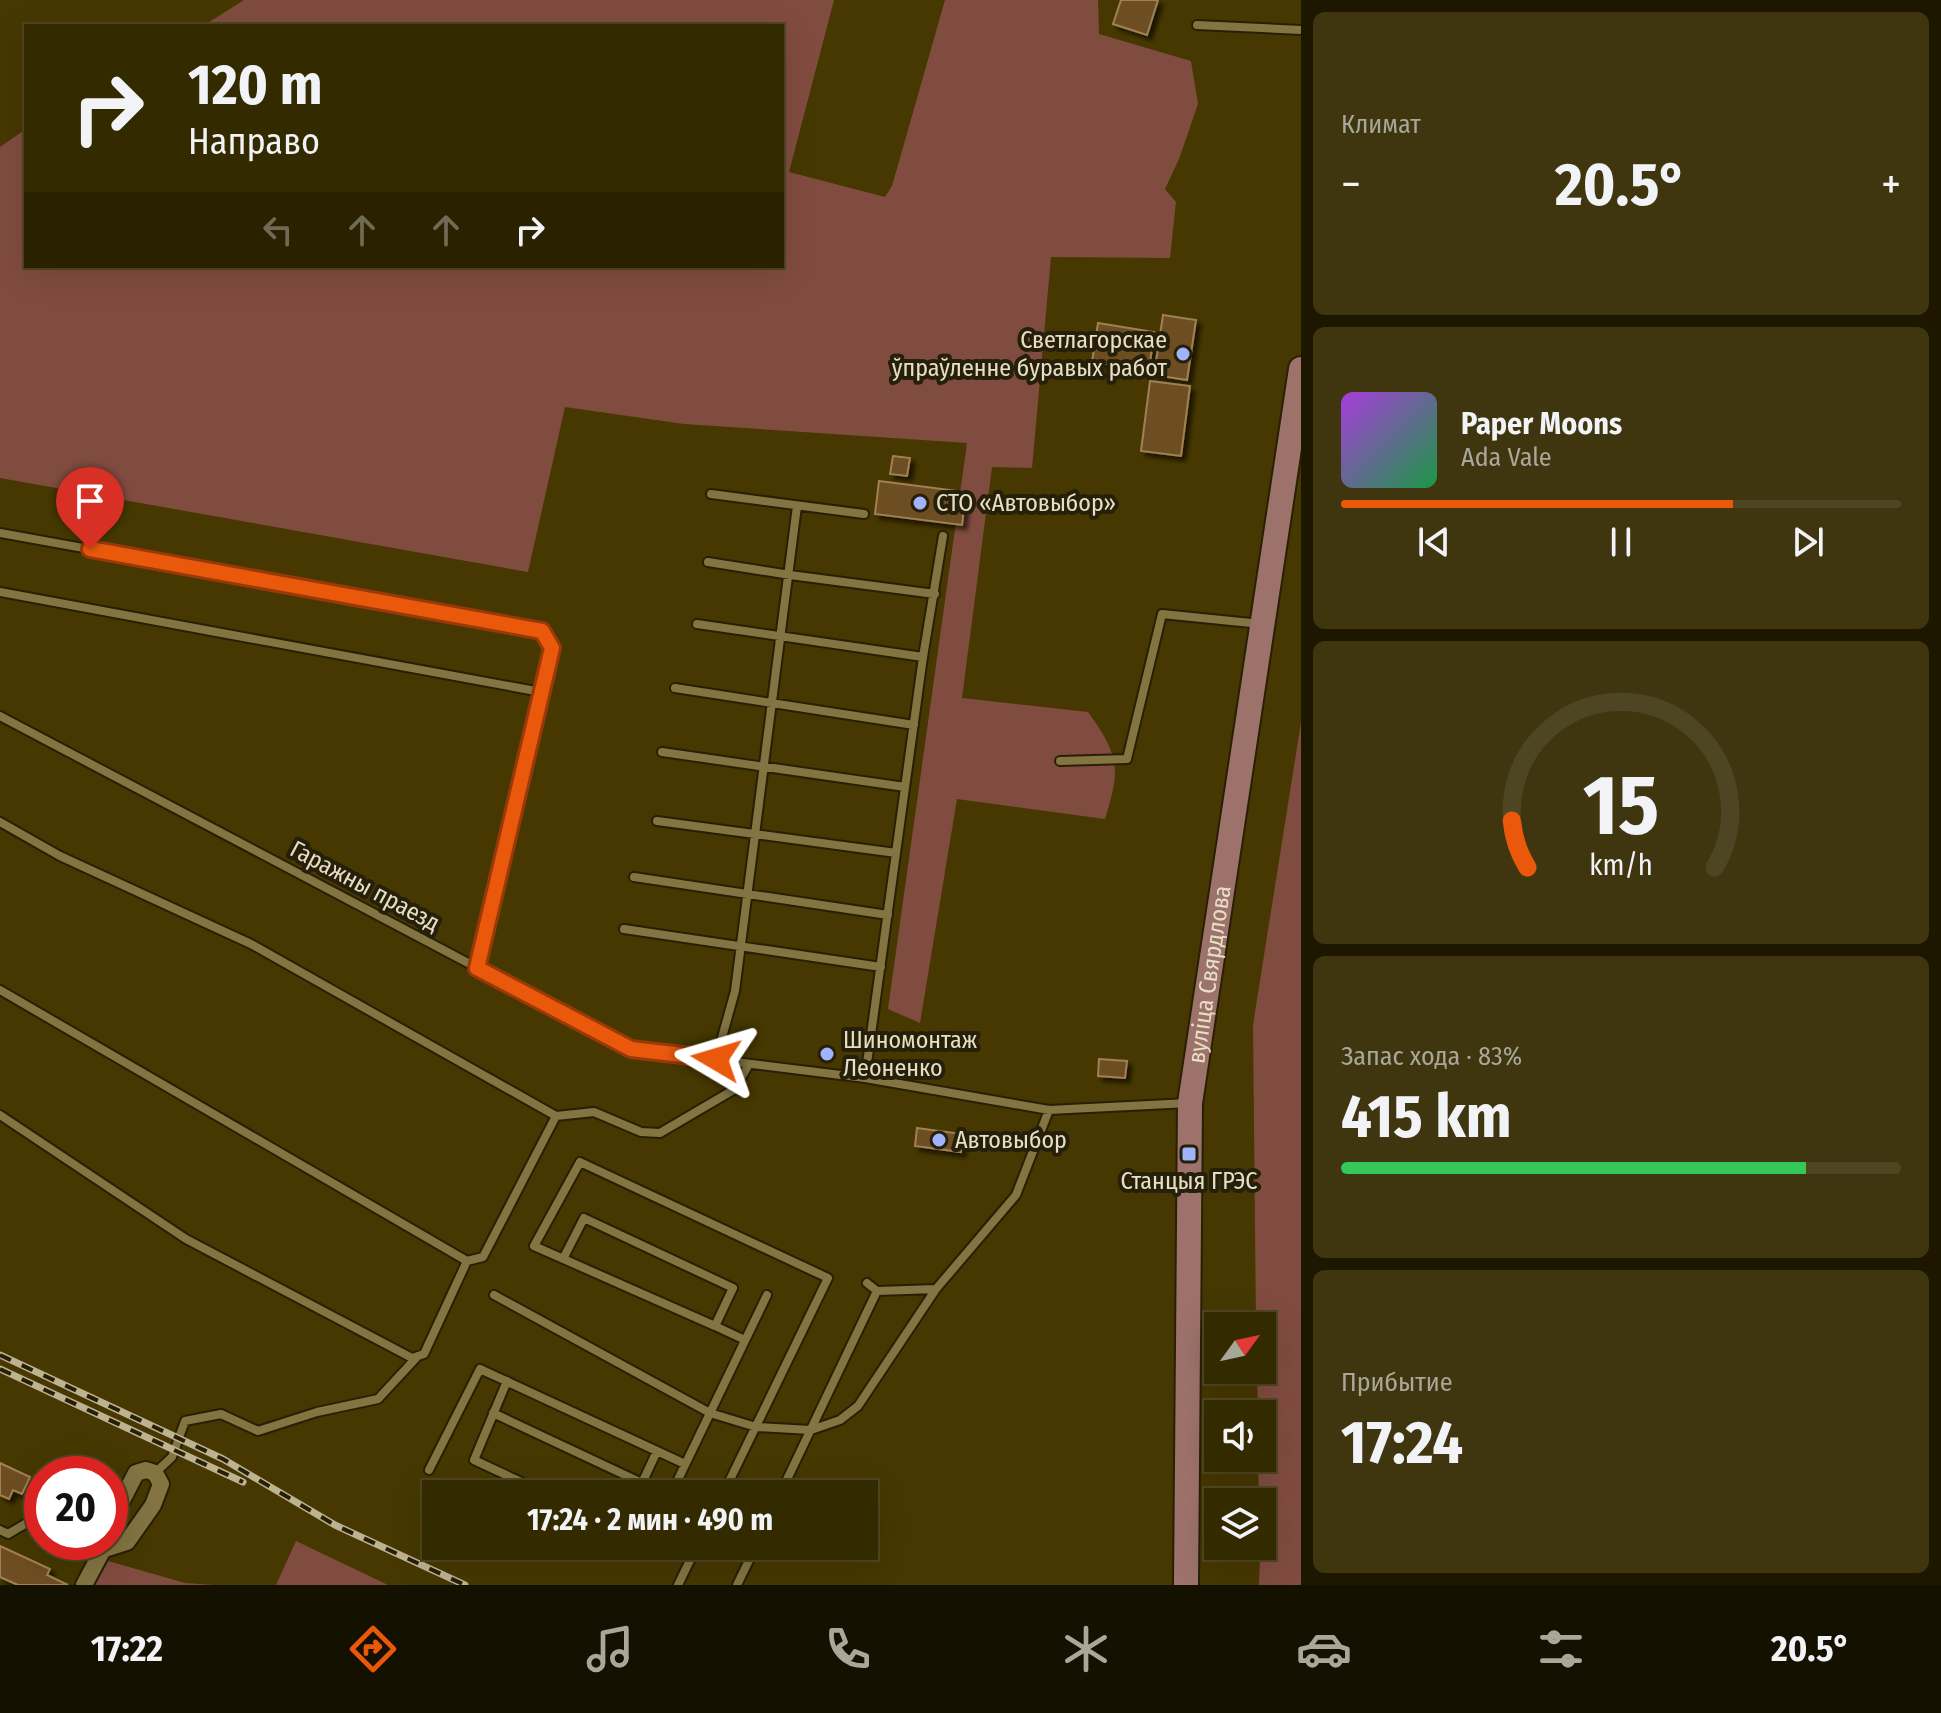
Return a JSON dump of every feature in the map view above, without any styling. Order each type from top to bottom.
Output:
[{"type":"main road","name":"вуліца Свярдлова","points":[[1186,1585],[1190,1103],[1301,369]]},
{"type":"street","points":[[128,1486],[136,1473],[146,1470],[155,1473],[161,1484],[153,1505],[128,1541]]},
{"type":"street","points":[[84,1585],[98,1560]]},
{"type":"lane","points":[[1197,25],[1301,30]]},
{"type":"lane","points":[[711,494],[864,514]]},
{"type":"lane","points":[[716,1059],[735,991],[797,506]]},
{"type":"lane","points":[[0,533],[542,631],[552,648],[477,968]]},
{"type":"lane","points":[[865,1078],[923,657],[943,536]]},
{"type":"lane","points":[[708,562],[935,594]]},
{"type":"lane","points":[[0,592],[541,692]]},
{"type":"lane","points":[[1060,761],[1127,759],[1162,614],[1262,624]]},
{"type":"lane","points":[[697,624],[923,657]]},
{"type":"lane","points":[[675,688],[914,725]]},
{"type":"lane","name":"Гаражны праезд","points":[[0,716],[631,1049],[865,1078],[1049,1110],[1190,1103]]},
{"type":"lane","points":[[662,752],[905,787]]},
{"type":"lane","points":[[657,821],[896,853]]},
{"type":"lane","points":[[0,822],[60,856],[251,944],[556,1116],[594,1112],[641,1132],[660,1133],[735,1089],[749,1064]]},
{"type":"lane","points":[[634,877],[888,915]]},
{"type":"lane","points":[[624,929],[881,967]]},
{"type":"lane","points":[[0,990],[467,1261],[483,1257],[556,1116]]},
{"type":"lane","points":[[494,1295],[710,1413],[756,1427],[811,1430],[840,1420],[858,1406],[936,1289],[1016,1195],[1049,1110]]},
{"type":"lane","points":[[0,1115],[186,1239],[412,1358],[424,1354],[467,1261]]},
{"type":"lane","points":[[730,1480],[828,1278],[580,1162],[534,1246],[745,1340]]},
{"type":"lane","points":[[563,1259],[584,1218],[733,1288],[715,1326]]},
{"type":"lane","points":[[867,1283],[877,1291],[936,1289]]},
{"type":"lane","points":[[787,1480],[877,1291]]},
{"type":"lane","points":[[678,1480],[767,1295]]},
{"type":"lane","points":[[155,1473],[172,1457],[185,1421],[221,1414],[258,1431],[317,1412],[378,1399],[418,1356]]},
{"type":"lane","points":[[429,1470],[480,1369],[685,1464]]},
{"type":"lane","points":[[507,1381],[474,1460],[517,1480]]},
{"type":"lane","points":[[493,1413],[636,1480]]},
{"type":"lane","points":[[643,1480],[657,1451]]},
{"type":"lane","points":[[0,1530],[8,1534],[24,1525]]},
{"type":"lane","points":[[678,1585],[690,1560]]},
{"type":"lane","points":[[737,1585],[749,1560]]},
{"type":"shaded area","points":[[244,0],[834,0],[789,172],[885,197],[892,186],[945,0],[1098,0],[1099,34],[1191,61],[1198,104],[1165,189],[1176,202],[1170,258],[1051,257],[1032,468],[992,467],[962,698],[1088,712],[1106,740],[1114,762],[1110,802],[1105,819],[957,799],[920,1023],[888,1009],[967,443],[684,424],[565,407],[528,572],[0,478],[0,147],[24,130],[24,268],[784,268],[784,24],[206,24]]},
{"type":"shaded area","points":[[1301,722],[1301,1585],[1259,1585],[1260,1560],[1276,1560],[1276,1488],[1259,1488],[1258,1472],[1276,1472],[1276,1400],[1258,1400],[1257,1384],[1276,1384],[1276,1312],[1256,1312],[1253,1025]]},
{"type":"shaded area","points":[[296,1541],[388,1585],[276,1585]]},
{"type":"shaded area","points":[[100,1560],[104,1560],[185,1583],[214,1585],[87,1585]]},
{"type":"building","points":[[1121,0],[1158,0],[1147,35],[1113,24]]},
{"type":"building","points":[[1163,315],[1196,320],[1187,380],[1154,375]]},
{"type":"building","points":[[1098,323],[1154,332],[1149,371],[1092,362]]},
{"type":"building","points":[[1150,381],[1190,386],[1181,456],[1141,451]]},
{"type":"building","points":[[893,456],[910,458],[907,476],[890,474]]},
{"type":"building","name":"СТО «Автовыбор»","points":[[879,481],[966,492],[962,525],[875,514]]},
{"type":"building","points":[[1099,1059],[1127,1061],[1125,1078],[1098,1076]]},
{"type":"building","name":"Автовыбор","points":[[917,1128],[962,1134],[961,1152],[915,1146]]},
{"type":"building","points":[[0,1463],[24,1474],[24,1490],[22,1494],[13,1490],[9,1499],[0,1495]]},
{"type":"building","points":[[0,1546],[24,1557],[24,1560],[50,1569],[47,1575],[68,1585],[18,1585],[0,1577]]},
{"type":"railway","points":[[0,1355],[223,1459],[335,1525],[465,1585]]},
{"type":"railway","points":[[0,1369],[243,1482]]},
{"type":"place","name":"Светлагорскае ўпраўленне буравых работ","points":[[1183,354]]},
{"type":"place","name":"СТО «Автовыбор»","points":[[920,503]]},
{"type":"place","name":"Шиномонтаж Леоненко","points":[[827,1054]]},
{"type":"place","name":"Автовыбор","points":[[939,1140]]},
{"type":"place","name":"Станцыя ГРЭС","points":[[1189,1154]]},
{"type":"route","points":[[90,549],[542,631],[552,648],[477,968],[631,1049],[716,1059]]}]
